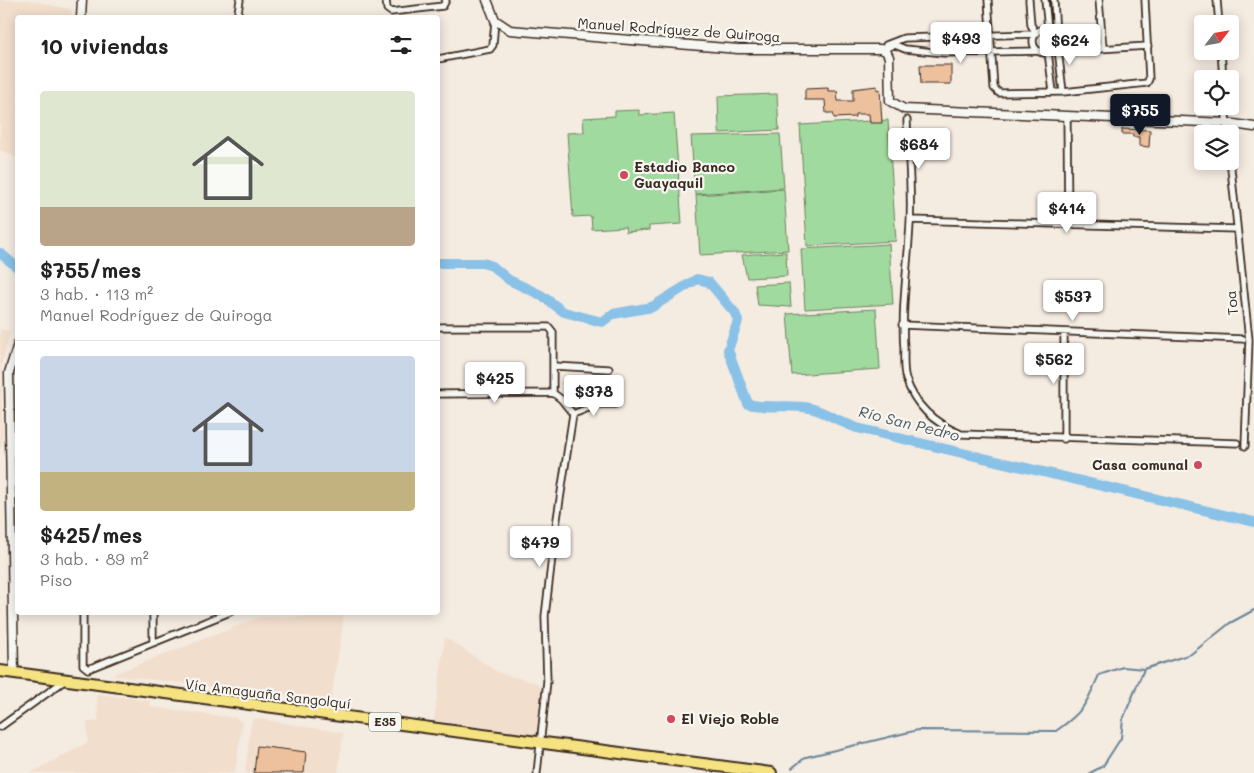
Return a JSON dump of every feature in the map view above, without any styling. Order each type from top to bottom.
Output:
[{"type":"highway","name":"Vía Amaguaña Sangolquí","points":[[0,671],[771,773]]},
{"type":"street","points":[[81,15],[82,0]]},
{"type":"street","points":[[238,15],[240,0]]},
{"type":"street","points":[[386,0],[387,9],[391,12],[435,8],[443,6],[446,0]]},
{"type":"street","points":[[440,58],[490,49],[493,45],[495,20],[487,0]]},
{"type":"street","points":[[988,0],[994,88],[997,92],[1063,92],[1147,84],[1149,79],[1145,0]]},
{"type":"street","points":[[1029,0],[1030,25],[1036,34]]},
{"type":"street","points":[[1045,0],[1048,29]]},
{"type":"street","points":[[1054,0],[1056,36],[1063,92]]},
{"type":"street","points":[[1099,0],[1103,48]]},
{"type":"street","points":[[1217,0],[1218,15]]},
{"type":"street","name":"Manuel Rodríguez de Quiroga","points":[[495,20],[510,30],[738,49],[880,49]]},
{"type":"street","points":[[1040,52],[1034,44],[1036,34],[1042,29],[1048,29],[1056,36]]},
{"type":"street","points":[[880,49],[894,40],[904,38],[1036,34]]},
{"type":"street","points":[[944,53],[948,44],[946,36]]},
{"type":"street","points":[[1049,52],[1057,44]]},
{"type":"street","points":[[880,49],[896,45],[905,49],[944,53],[991,54],[1148,46]]},
{"type":"street","points":[[880,49],[886,51],[889,57],[890,101],[898,107],[1227,123],[1254,127]]},
{"type":"street","points":[[1049,52],[1053,92]]},
{"type":"street","points":[[1226,115],[1227,123]]},
{"type":"street","points":[[1067,116],[1068,223]]},
{"type":"street","points":[[907,120],[910,220],[902,325],[906,379],[919,404],[944,427],[961,434],[1064,439],[1237,443]]},
{"type":"street","name":"Toa","points":[[1231,170],[1249,340],[1245,446]]},
{"type":"street","points":[[910,220],[1237,229]]},
{"type":"street","points":[[902,325],[1243,339]]},
{"type":"street","points":[[440,327],[549,327],[553,332],[553,393]]},
{"type":"street","points":[[1064,332],[1064,439]]},
{"type":"street","points":[[14,673],[14,497],[9,372],[15,353]]},
{"type":"street","points":[[553,366],[609,369]]},
{"type":"street","points":[[440,394],[553,393],[561,399],[573,414],[555,532],[545,616],[548,681],[537,773]]},
{"type":"street","points":[[573,414],[599,404],[615,404]]},
{"type":"street","points":[[83,615],[83,665],[88,670],[153,641],[221,615]]},
{"type":"street","points":[[153,615],[153,641]]},
{"type":"street","points":[[0,728],[65,679]]},
{"type":"shaded area","points":[[0,0],[28,0],[72,10],[71,15],[15,15],[15,156],[0,150]]},
{"type":"shaded area","points":[[0,329],[10,332],[1,366],[2,448],[0,448]]},
{"type":"shaded area","points":[[344,616],[331,700],[111,675],[261,617]]},
{"type":"shaded area","points":[[445,637],[499,673],[536,683],[541,688],[544,693],[539,736],[434,721]]},
{"type":"shaded area","points":[[97,694],[150,701],[150,707],[236,718],[242,723],[235,773],[31,773],[88,742],[87,722],[98,721]]},
{"type":"shaded area","points":[[254,718],[343,733],[338,773],[245,773],[251,724]]},
{"type":"green space","points":[[777,94],[779,130],[719,133],[718,96]]},
{"type":"green space","name":"Estadio Banco Guayaquil","points":[[639,110],[639,115],[674,113],[682,224],[649,226],[649,230],[626,232],[625,227],[592,229],[591,216],[573,217],[567,133],[584,132],[583,118],[615,116],[615,111]]},
{"type":"green space","points":[[888,120],[896,241],[807,246],[800,125]]},
{"type":"green space","points":[[780,134],[784,188],[695,194],[691,136]]},
{"type":"green space","points":[[784,189],[788,250],[700,255],[696,195]]},
{"type":"green space","points":[[889,244],[893,304],[805,309],[801,249]]},
{"type":"green space","points":[[786,252],[787,276],[747,278],[742,255]]},
{"type":"green space","points":[[789,283],[791,307],[758,305],[755,285]]},
{"type":"green space","points":[[876,309],[880,369],[792,375],[787,314]]},
{"type":"building","points":[[920,65],[951,65],[951,84],[921,84]]},
{"type":"building","points":[[877,86],[877,90],[880,89],[882,123],[870,123],[869,114],[855,114],[855,117],[834,118],[833,113],[826,113],[825,100],[805,100],[805,89],[828,88],[828,91],[837,91],[838,101],[853,101],[853,89]]},
{"type":"building","points":[[1122,129],[1150,130],[1149,147],[1139,146],[1139,137],[1133,137],[1133,134],[1122,134]]},
{"type":"building","points":[[257,746],[306,752],[304,773],[254,773]]},
{"type":"waterway","name":"Río San Pedro","points":[[0,253],[15,266]]},
{"type":"waterway","name":"Río San Pedro","points":[[440,263],[483,263],[492,266],[509,280],[541,295],[564,312],[602,322],[613,314],[652,307],[697,279],[709,282],[735,313],[738,321],[728,350],[748,404],[810,408],[857,428],[1254,522]]},
{"type":"waterway","points":[[792,768],[806,757],[918,730],[1056,731],[1083,707],[1099,675],[1123,667],[1144,669],[1191,654],[1230,623],[1254,610]]},
{"type":"waterway","points":[[1090,773],[1103,766],[1121,738],[1123,719],[1144,669]]},
{"type":"place","name":"Estadio Banco Guayaquil","points":[[624,175]]},
{"type":"place","name":"Casa comunal","points":[[1198,465]]},
{"type":"place","name":"El Viejo Roble","points":[[671,719]]}]
